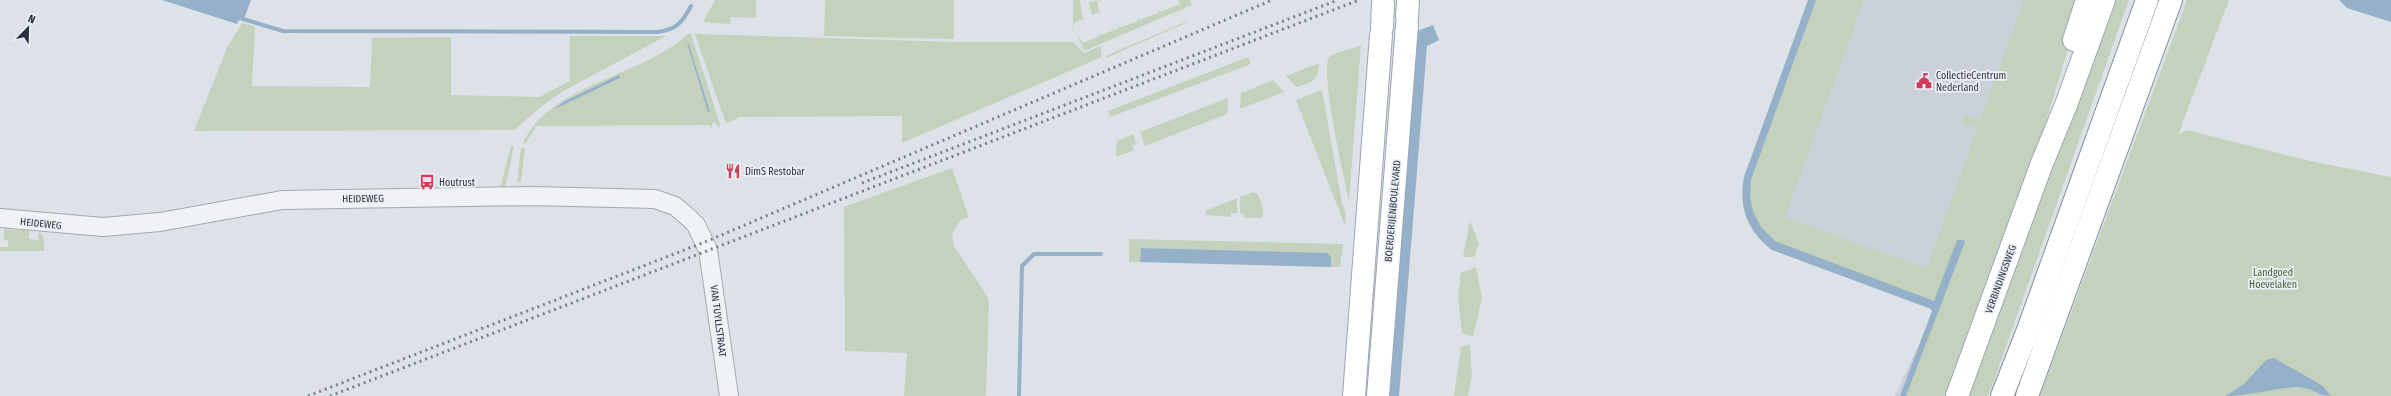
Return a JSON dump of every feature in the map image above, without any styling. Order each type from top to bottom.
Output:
[{"type":"main road","name":"VERBINDINGSWEG","points":[[2042,163],[2056,101],[2088,0]]},
{"type":"main road","name":"VERBINDINGSWEG","points":[[1957,396],[2042,163],[2066,105],[2104,0]]},
{"type":"main road","points":[[2002,396],[2028,330],[2147,0]]},
{"type":"main road","points":[[2027,396],[2171,0]]},
{"type":"main road","points":[[1354,396],[1383,4]]},
{"type":"main road","name":"BOERDERIJENBOULEVARD","points":[[1378,396],[1407,14]]},
{"type":"street","name":"HEIDEWEG","points":[[0,218],[103,227],[160,222],[228,208],[282,200],[532,196],[648,198],[668,202],[682,212],[696,225],[706,246]]},
{"type":"street","name":"VAN TUYLLSTRAAT","points":[[706,246],[712,266],[729,396]]},
{"type":"shaded area","points":[[1811,0],[2047,0],[1934,396],[1895,396],[1939,301],[1758,235]]},
{"type":"green space","points":[[715,0],[756,0],[756,18],[731,17],[730,24],[703,22]]},
{"type":"green space","points":[[825,0],[954,0],[954,39],[824,36]]},
{"type":"green space","points":[[1073,0],[1080,0],[1083,19],[1074,23],[1073,34]]},
{"type":"green space","points":[[1103,0],[1097,2],[1100,12],[1092,15],[1089,2]]},
{"type":"green space","points":[[1178,0],[1190,0],[1192,5],[1084,51],[1077,34],[1083,43],[1099,36],[1100,33],[1101,35],[1119,28],[1118,26],[1122,27],[1138,21],[1137,18],[1140,20],[1158,13],[1159,10],[1160,12],[1180,4]]},
{"type":"green space","points":[[1816,0],[1864,0],[1785,217],[1927,268],[1977,129],[1962,123],[1965,115],[1980,120],[2024,0],[2083,0],[2039,145],[1949,396],[1906,396],[1965,242],[1964,240],[1934,301],[1783,246],[1767,234],[1756,219],[1752,210],[1750,201],[1751,180]]},
{"type":"green space","points":[[2113,0],[2129,0],[1992,386],[1988,396],[1966,396]]},
{"type":"green space","name":"Landgoed Hoevelaken","points":[[2187,0],[2229,0],[2178,135],[2187,130],[2310,161],[2391,177],[2391,396],[2040,396]]},
{"type":"green space","points":[[1188,21],[1106,58],[1105,56]]},
{"type":"green space","points":[[242,23],[255,26],[252,86],[370,87],[372,38],[451,37],[451,95],[539,97],[570,81],[570,36],[666,36],[565,90],[542,106],[514,130],[194,131],[227,48]]},
{"type":"green space","points":[[689,33],[691,35],[720,128],[714,122],[712,124],[712,128],[709,125],[536,126],[526,143],[523,143],[537,122],[555,106],[576,93],[670,48]],"holes":[[[619,76],[620,78],[555,109],[542,120],[563,102]]]},
{"type":"green space","points":[[695,34],[955,42],[1073,42],[1084,53],[1100,46],[1102,57],[902,143],[902,116],[740,117],[726,124]]},
{"type":"green space","points":[[1361,45],[1349,201],[1330,103],[1327,67],[1329,57]]},
{"type":"green space","points":[[1248,57],[1251,64],[1110,117],[1108,111]]},
{"type":"green space","points":[[1319,63],[1318,74],[1311,82],[1297,87],[1286,76]]},
{"type":"green space","points":[[1273,80],[1284,92],[1240,109],[1241,93]]},
{"type":"green space","points":[[1322,90],[1342,203],[1346,214],[1345,226],[1296,100]]},
{"type":"green space","points":[[1228,98],[1227,114],[1145,146],[1140,132]]},
{"type":"green space","points":[[1133,134],[1137,144],[1132,146],[1134,150],[1116,157],[1117,141]]},
{"type":"green space","points":[[511,146],[514,146],[506,184],[504,188],[500,188]]},
{"type":"green space","points":[[521,148],[525,148],[521,182],[517,182]]},
{"type":"green space","points":[[952,168],[969,217],[960,220],[952,234],[954,246],[989,299],[986,396],[904,396],[907,353],[845,351],[844,207]]},
{"type":"green space","points":[[1253,192],[1258,194],[1263,208],[1263,216],[1260,218],[1244,218],[1244,214],[1240,213],[1240,197]]},
{"type":"green space","points":[[1237,198],[1237,213],[1231,213],[1231,217],[1205,215],[1207,210]]},
{"type":"green space","points":[[1470,221],[1479,243],[1474,257],[1463,257]]},
{"type":"green space","points":[[4,229],[29,231],[29,239],[38,240],[39,232],[44,238],[44,251],[0,251],[0,247],[8,247],[8,240],[4,240]]},
{"type":"green space","points":[[1129,239],[1343,244],[1340,267],[1331,267],[1331,257],[1141,248],[1140,262],[1129,262]]},
{"type":"green space","points":[[1476,267],[1482,298],[1473,337],[1462,333],[1458,296],[1461,273]]},
{"type":"green space","points":[[1470,344],[1472,376],[1468,396],[1454,396],[1461,347]]},
{"type":"water","points":[[162,0],[251,0],[244,19],[238,21],[237,24]]},
{"type":"water","points":[[1808,0],[1816,0],[1751,180],[1750,196],[1753,211],[1761,227],[1775,241],[1934,301],[1957,240],[1964,240],[1965,242],[1906,396],[1900,396],[1932,311],[1931,309],[1772,250],[1751,227],[1744,209],[1742,188],[1744,177]]},
{"type":"water","points":[[2339,0],[2391,0],[2391,22],[2347,8]]},
{"type":"water","points":[[1433,25],[1439,40],[1427,46],[1399,396],[1389,396],[1412,33]]},
{"type":"water","points":[[687,43],[689,45],[710,112],[708,112]]},
{"type":"water","points":[[619,75],[620,78],[555,109],[542,120],[563,102]]},
{"type":"water","points":[[1141,248],[1327,253],[1331,257],[1331,267],[1140,262]]},
{"type":"water","points":[[2274,358],[2323,386],[2331,396],[2326,396],[2305,388],[2296,387],[2243,395],[2225,396],[2244,384],[2266,360]]},
{"type":"waterway","points":[[243,19],[283,31],[657,32],[664,31],[678,25],[685,17],[691,6]]},
{"type":"waterway","points":[[1019,396],[1022,266],[1034,254],[1101,254]]},
{"type":"railway","points":[[308,396],[705,242],[1272,0]]},
{"type":"railway","points":[[862,183],[1338,0]]},
{"type":"railway","points":[[330,396],[1359,0]]},
{"type":"place","name":"CollectieCentrum Nederland","points":[[1924,81]]},
{"type":"place","name":"DimS Restobar","points":[[733,171]]},
{"type":"place","name":"Houtrust","points":[[427,182]]}]
